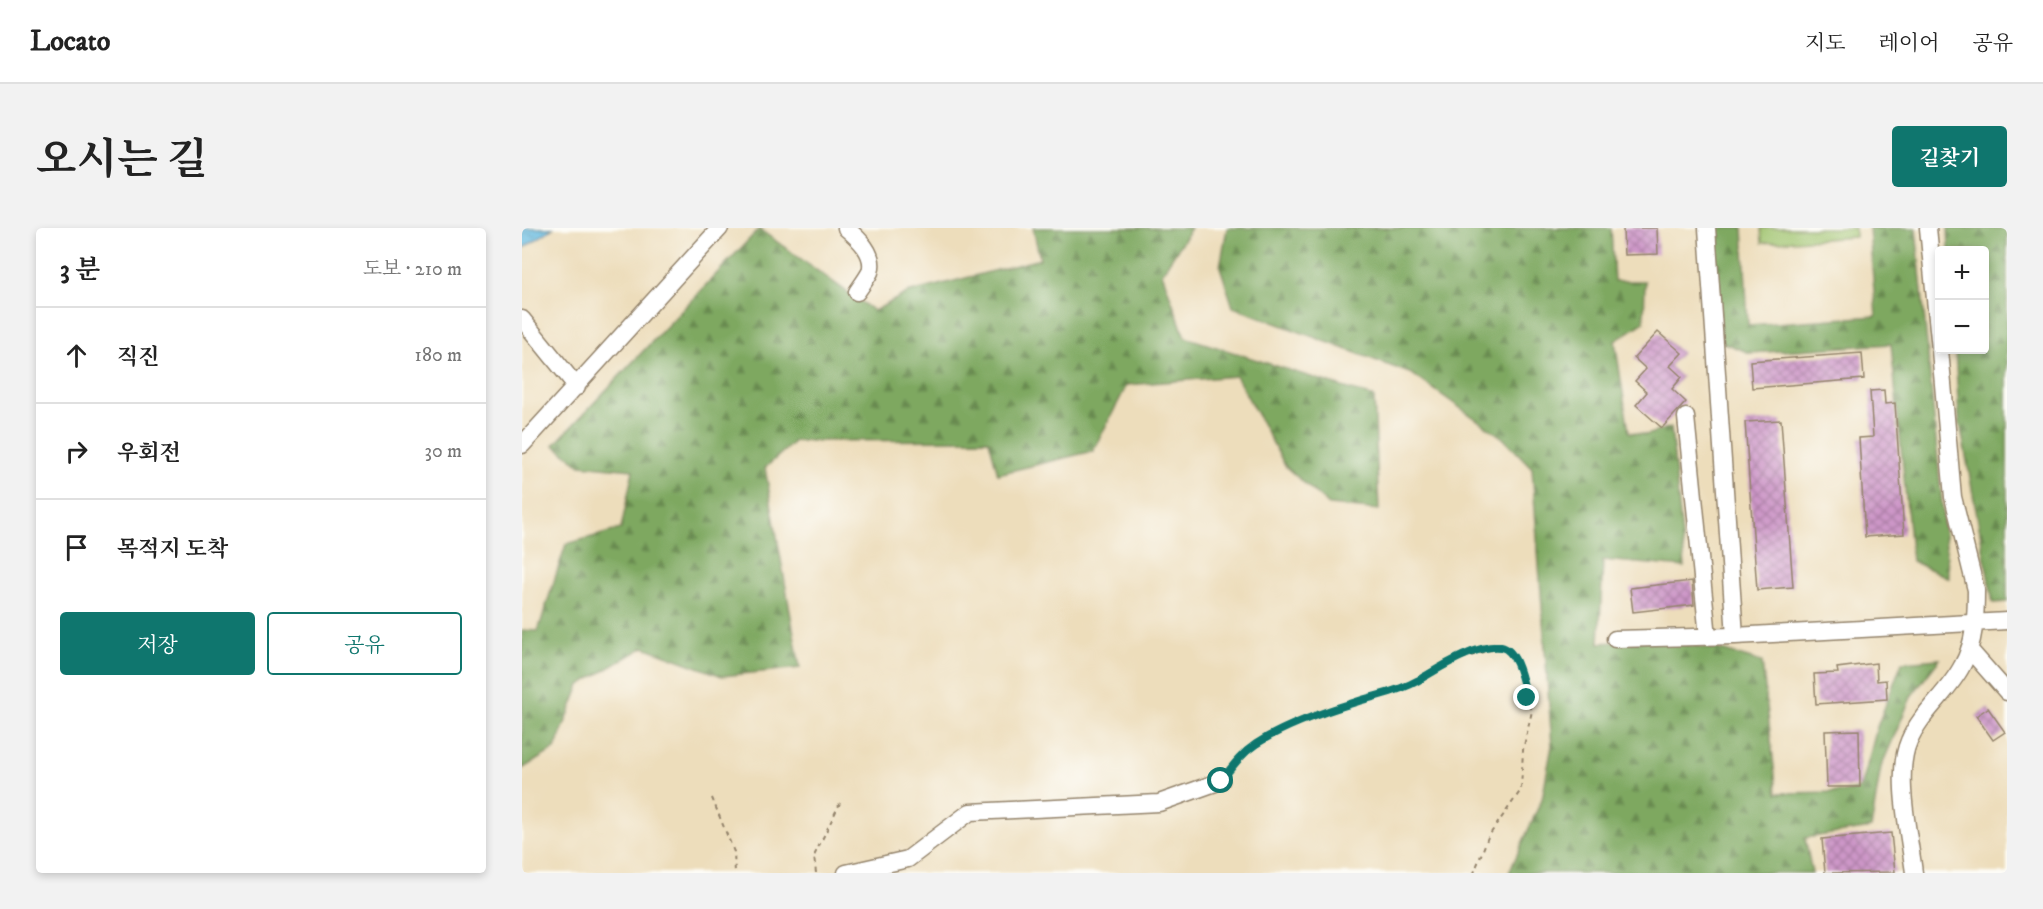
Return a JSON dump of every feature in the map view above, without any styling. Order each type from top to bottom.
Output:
[{"type":"street","points":[[522,445],[720,228]]},
{"type":"street","points":[[846,228],[861,241],[870,258],[870,271],[857,292]]},
{"type":"street","points":[[1707,228],[1735,636]]},
{"type":"street","points":[[1928,228],[1935,300]]},
{"type":"street","points":[[522,319],[577,387]]},
{"type":"street","points":[[1914,873],[1903,774],[1905,754],[1916,728],[1962,666],[1969,649],[1974,623],[1976,590],[1953,497],[1940,354]]},
{"type":"street","points":[[1686,417],[1708,637]]},
{"type":"street","points":[[1616,639],[1735,636],[2007,621]]},
{"type":"street","points":[[1969,649],[2007,692]]},
{"type":"street","points":[[846,873],[908,859],[970,812],[1159,803],[1221,781]]},
{"type":"path","points":[[1221,781],[1244,753],[1286,728],[1356,702],[1396,691],[1446,663],[1500,647],[1509,650],[1514,657],[1532,711],[1522,750],[1521,790],[1488,837],[1474,873]]},
{"type":"path","points":[[712,798],[734,852],[735,873]]},
{"type":"path","points":[[816,873],[814,856],[840,803]]},
{"type":"green space","points":[[1033,228],[1191,228],[1162,273],[1185,337],[1374,397],[1379,510],[1329,505],[1286,467],[1236,376],[1127,385],[1093,451],[998,474],[989,440],[795,441],[765,468],[800,668],[722,676],[644,647],[580,685],[555,749],[522,769],[522,630],[538,631],[566,544],[621,529],[633,470],[580,465],[554,445],[759,229],[874,311],[907,293],[1040,259]]},
{"type":"green space","points":[[1227,228],[1611,228],[1614,281],[1645,281],[1644,322],[1615,341],[1629,432],[1646,435],[1671,427],[1685,567],[1603,560],[1599,643],[1652,640],[1718,649],[1762,662],[1777,793],[1843,792],[1861,789],[1877,727],[1902,662],[1940,659],[1912,695],[1881,767],[1871,828],[1805,838],[1812,873],[1509,873],[1542,799],[1552,746],[1532,468],[1503,438],[1412,374],[1233,307],[1220,267]]},
{"type":"green space","points":[[1713,228],[1743,228],[1748,325],[1876,316],[1869,228],[1916,228],[1949,578],[1912,561],[1891,344],[1750,353],[1721,342]]},
{"type":"green space","points":[[1761,228],[1855,228],[1855,237],[1762,243]]},
{"type":"green space","points":[[1948,228],[2007,228],[2007,602],[1993,603],[1959,418],[1955,354],[1989,354],[1989,246],[1949,246]]},
{"type":"water","points":[[522,228],[553,228],[522,249]]},
{"type":"building","points":[[1623,228],[1657,228],[1658,254],[1624,255]]},
{"type":"building","points":[[1658,332],[1682,353],[1670,366],[1682,377],[1672,389],[1686,402],[1662,428],[1636,405],[1647,392],[1635,381],[1646,369],[1634,358]]},
{"type":"building","points":[[1862,353],[1864,379],[1752,388],[1750,361]]},
{"type":"building","points":[[1884,390],[1885,404],[1895,403],[1904,534],[1865,537],[1859,438],[1873,437],[1870,391]]},
{"type":"building","points":[[1781,420],[1793,587],[1757,590],[1745,422]]},
{"type":"building","points":[[1692,581],[1694,605],[1633,612],[1630,588]]},
{"type":"building","points":[[1876,663],[1877,681],[1886,680],[1887,699],[1816,704],[1814,674],[1838,673],[1837,668]]},
{"type":"building","points":[[1988,708],[2005,732],[1993,740],[1976,716]]},
{"type":"building","points":[[1859,730],[1860,787],[1827,787],[1825,731]]},
{"type":"building","points":[[1891,833],[1895,872],[1825,873],[1822,839]]},
{"type":"route","points":[[1221,781],[1244,753],[1286,728],[1356,702],[1396,691],[1446,663],[1480,651],[1500,647],[1509,650],[1514,657],[1527,698]]}]
